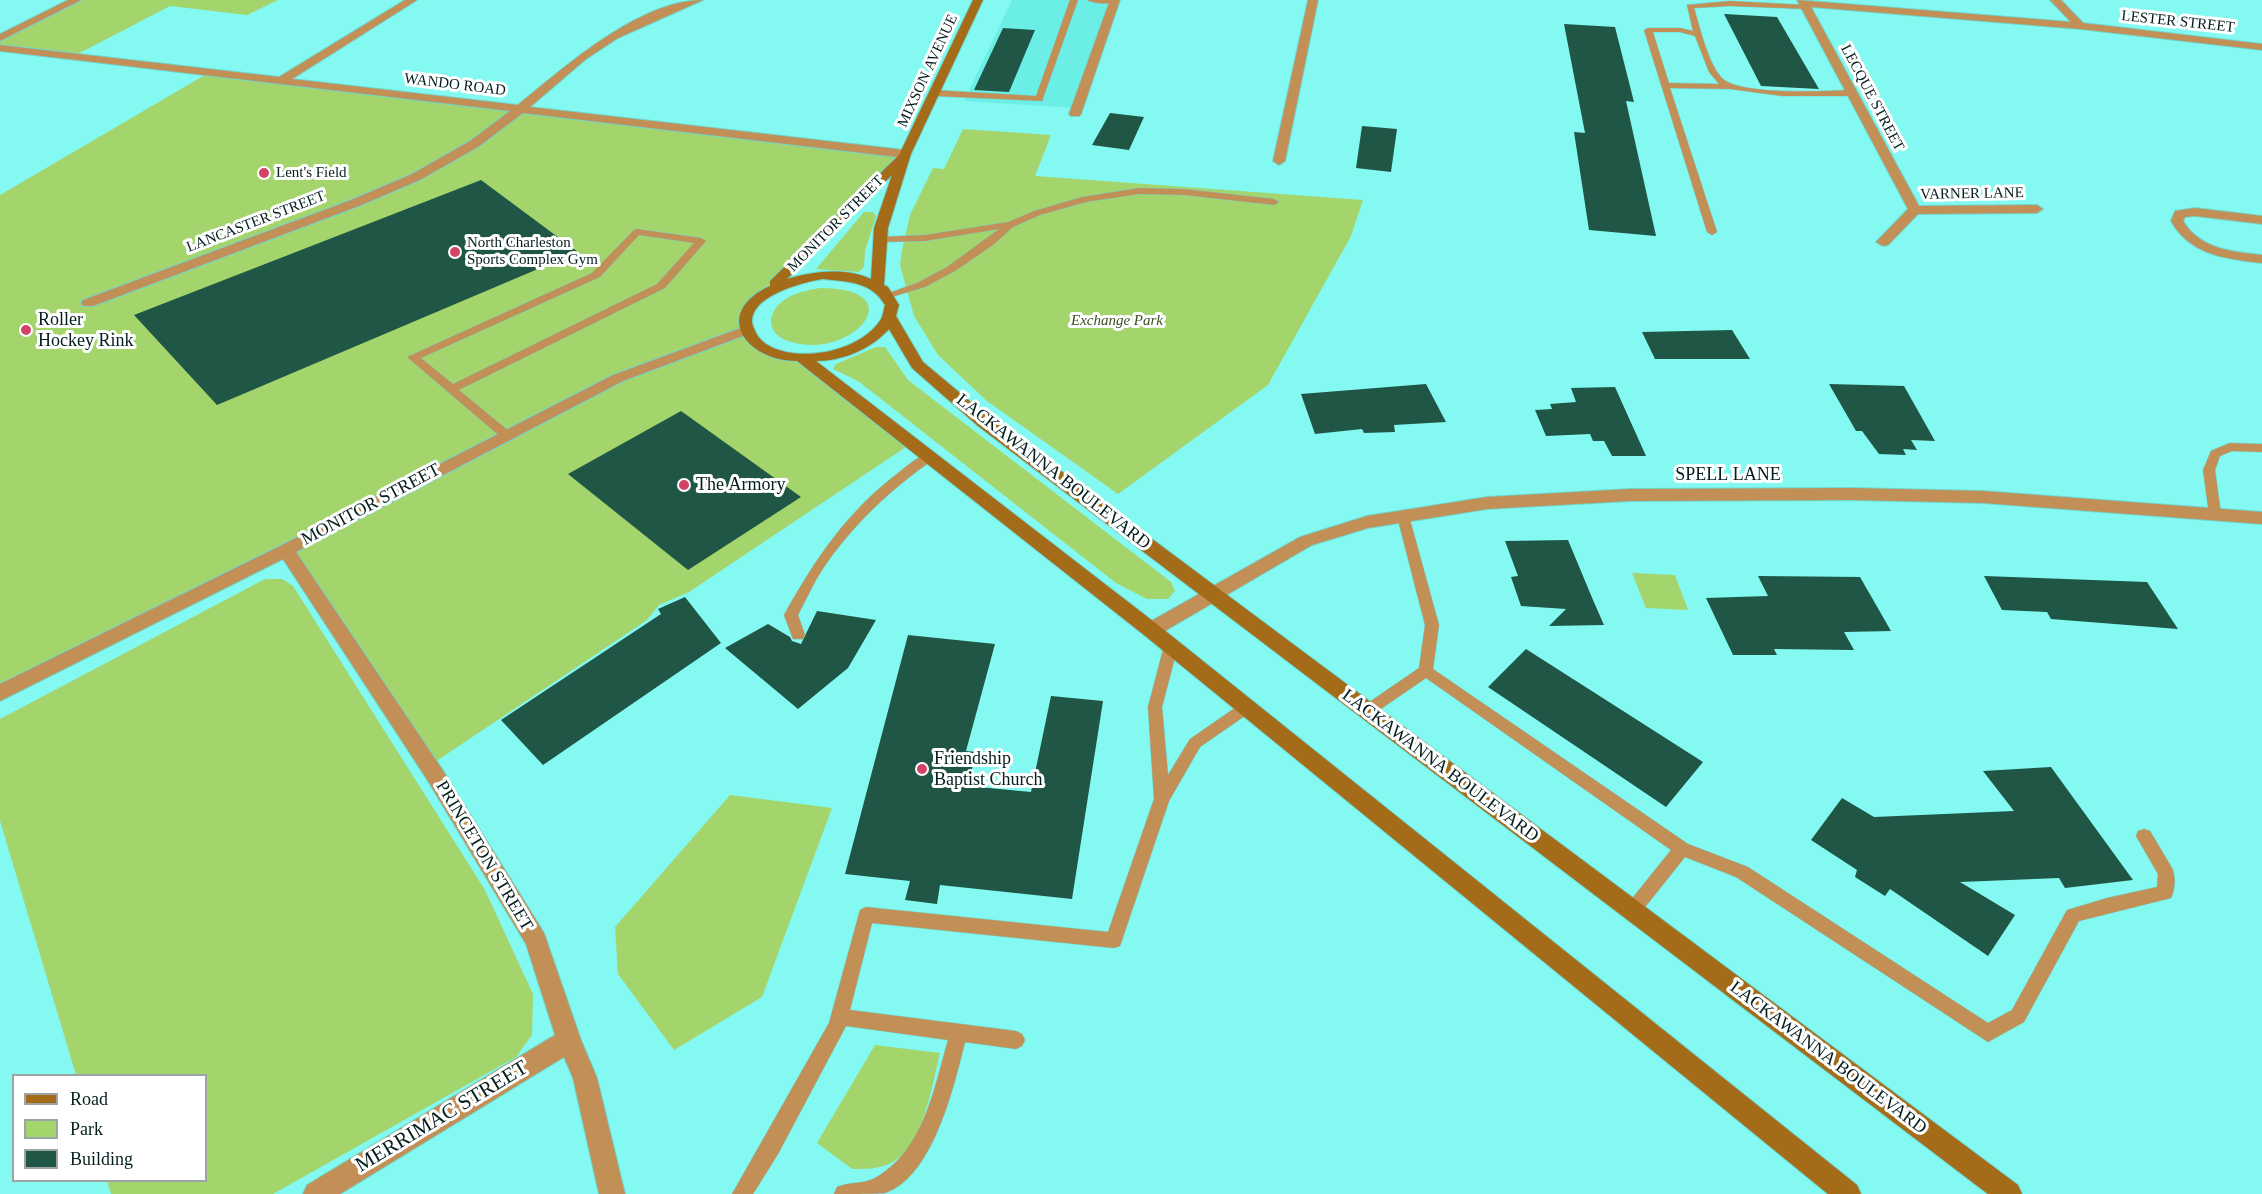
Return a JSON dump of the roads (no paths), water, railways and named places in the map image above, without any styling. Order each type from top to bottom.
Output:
[{"type":"street","points":[[0,38],[76,0]]},
{"type":"street","points":[[282,80],[412,0]]},
{"type":"street","name":"LANCASTER STREET","points":[[88,303],[355,203],[416,177],[474,144],[522,108],[582,57],[614,36],[657,15],[698,0]]},
{"type":"street","name":"MIXSON AVENUE","points":[[906,154],[978,0]]},
{"type":"street","points":[[1076,114],[1115,0]]},
{"type":"street","points":[[1279,161],[1313,0]]},
{"type":"street","points":[[2055,0],[2080,26]]},
{"type":"street","name":"LESTER STREET","points":[[1804,3],[2080,26],[2262,47]]},
{"type":"street","name":"LECQUE STREET","points":[[1804,3],[1915,210]]},
{"type":"street","name":"WANDO ROAD","points":[[0,48],[906,154]]},
{"type":"street","points":[[882,290],[862,279],[823,275],[792,281],[766,293],[753,304],[746,317],[746,330],[753,341],[765,350],[782,356],[802,358],[825,357],[848,352],[875,337],[891,319],[892,307],[882,290],[881,228],[906,154]]},
{"type":"street","name":"MONITOR STREET","points":[[766,293],[906,154]]},
{"type":"street","name":"VARNER LANE","points":[[1883,242],[1915,210],[2037,209]]},
{"type":"street","points":[[2262,220],[2195,212],[2180,214],[2177,221],[2189,239],[2209,249],[2234,256],[2262,259]]},
{"type":"street","name":"LACKAWANNA BOULEVARD","points":[[891,319],[917,365],[984,422],[2009,1194]]},
{"type":"street","name":"MONITOR STREET","points":[[0,693],[286,550],[618,378],[746,330]]},
{"type":"street","points":[[802,358],[1172,646],[1848,1194]]},
{"type":"street","name":"SPELL LANE","points":[[1151,630],[1306,541],[1348,527],[1486,503],[1569,497],[1854,494],[1983,497],[2262,518]]},
{"type":"street","name":"PRINCETON STREET","points":[[286,550],[435,775],[536,940],[569,1040],[585,1078],[612,1194]]},
{"type":"street","name":"MERRIMAC STREET","points":[[316,1194],[569,1040]]},
{"type":"lane","points":[[934,93],[1038,99],[1074,0]]},
{"type":"lane","points":[[1091,0],[1115,0]]},
{"type":"lane","points":[[1729,87],[1718,80],[1698,34],[1690,7],[1719,3],[1804,3]]},
{"type":"lane","points":[[1698,34],[1680,30],[1647,30],[1712,232]]},
{"type":"lane","points":[[1665,82],[1771,92],[1852,93]]},
{"type":"lane","points":[[882,290],[921,285],[989,243],[1010,225],[1036,213],[1085,199],[1139,190],[1184,192],[1274,202]]},
{"type":"lane","points":[[880,239],[925,238],[1010,225]]},
{"type":"lane","points":[[452,389],[661,286],[701,241],[637,232],[596,275],[413,357],[506,435]]},
{"type":"lane","points":[[2215,514],[2210,470],[2215,454],[2230,447],[2262,448]]},
{"type":"lane","points":[[798,635],[791,615],[822,561],[865,511],[910,469],[929,457]]},
{"type":"lane","points":[[1367,711],[1426,671],[1432,625],[1403,516]]},
{"type":"lane","points":[[1162,799],[1155,707],[1172,646]]},
{"type":"lane","points":[[1426,671],[1682,849],[1742,872],[1988,1034],[2018,1016],[2073,915],[2107,905],[2165,893],[2166,873],[2144,836]]},
{"type":"lane","points":[[742,1194],[837,1026],[866,915],[1114,940],[1162,799],[1195,743],[1247,707]]},
{"type":"lane","points":[[1632,910],[1682,849]]},
{"type":"lane","points":[[839,1017],[1016,1040]]},
{"type":"lane","points":[[844,1194],[876,1189],[903,1171],[930,1129],[959,1033]]},
{"type":"place","name":"Lent's Field","points":[[264,173]]},
{"type":"place","name":"North Charleston Sports Complex Gym","points":[[455,252]]},
{"type":"place","name":"Roller Hockey Rink","points":[[26,330]]},
{"type":"place","name":"The Armory","points":[[684,485]]},
{"type":"place","name":"Friendship Baptist Church","points":[[922,769]]},
{"type":"park label","name":"Exchange Park","points":[[1117,321]]}]
